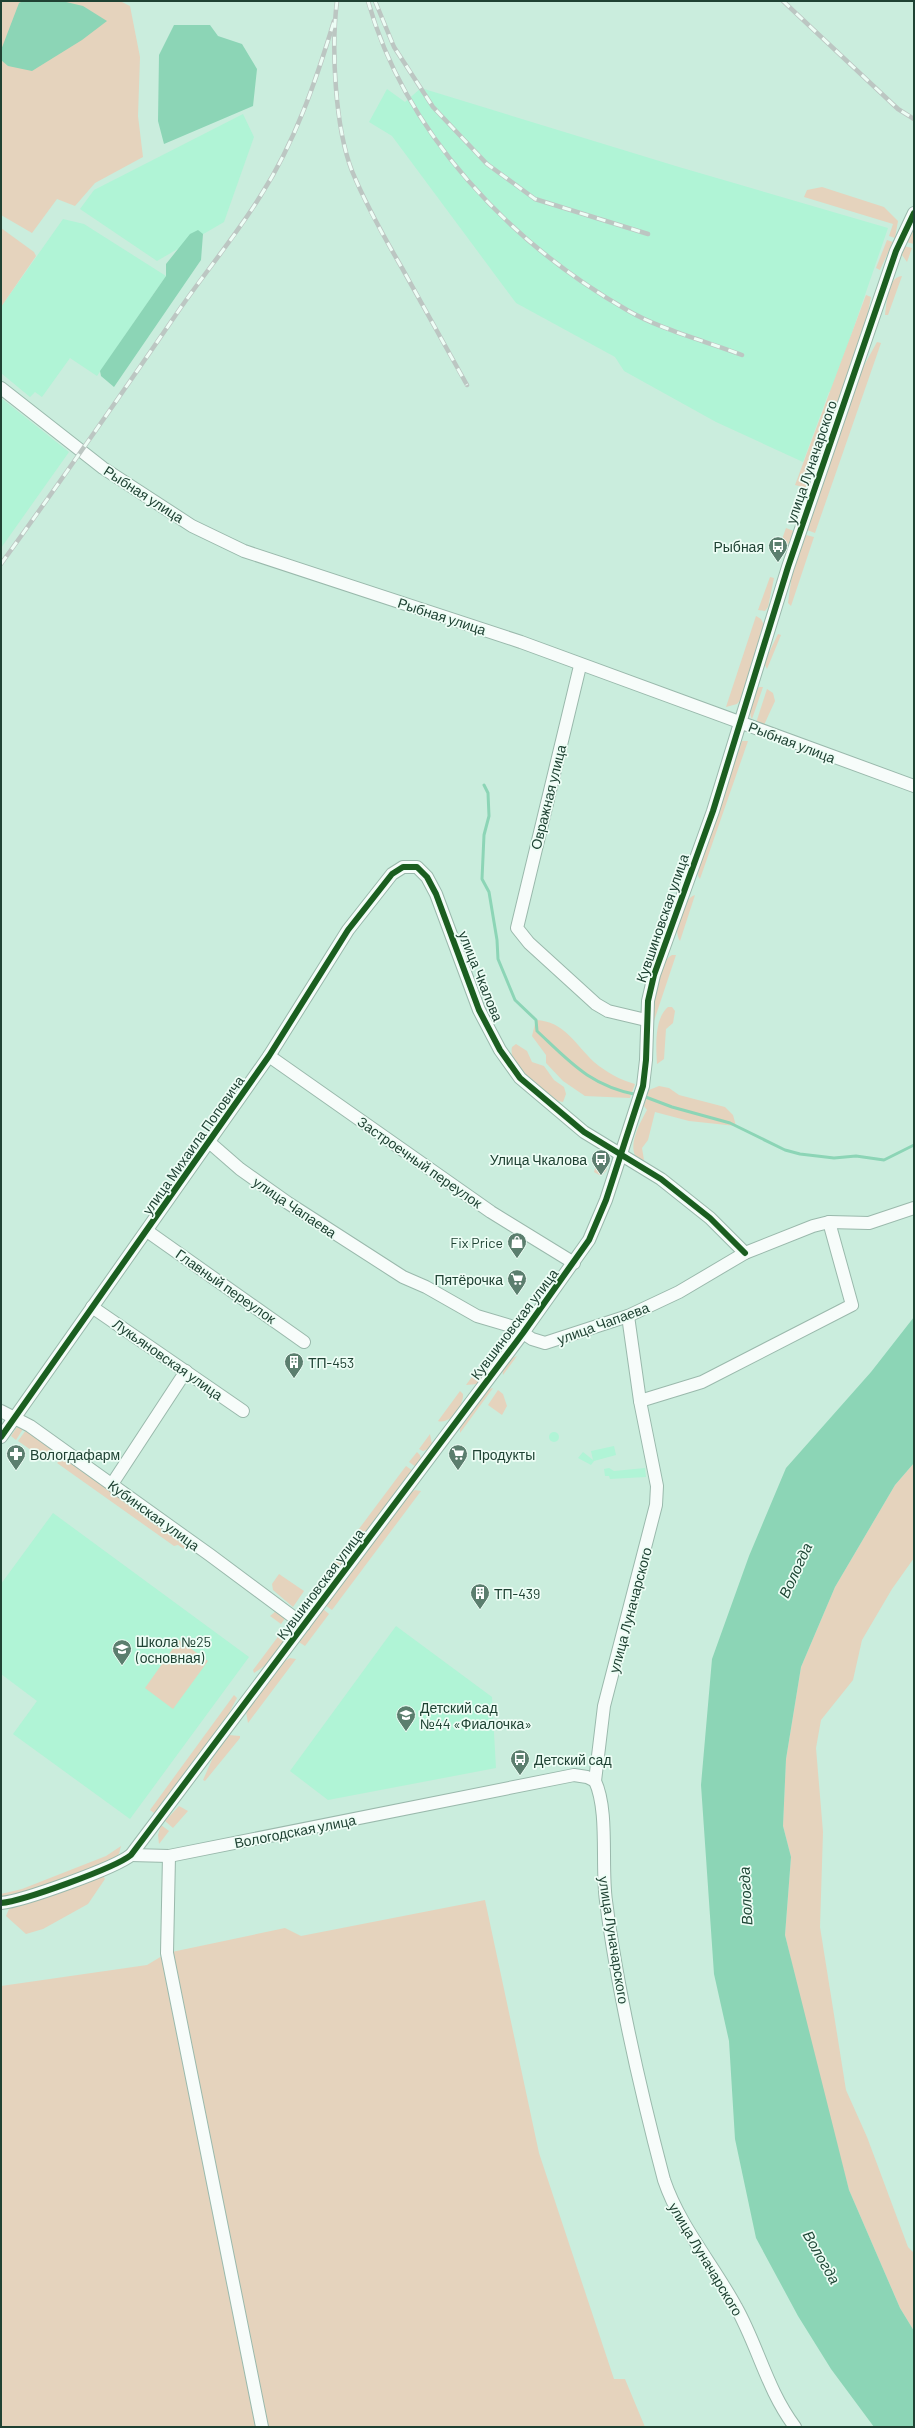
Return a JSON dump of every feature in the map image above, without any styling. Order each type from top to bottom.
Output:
[{"type":"street","name":"улица Луначарского","points":[[740,722],[788,567],[896,251],[914,213]]},
{"type":"street","name":"Рыбная улица","points":[[1,388],[103,468],[192,526],[216,539],[244,551],[469,624],[580,666],[740,722],[914,786]]},
{"type":"street","name":"Овражная улица","points":[[580,666],[517,928],[529,943],[596,1004],[608,1011],[646,1020]]},
{"type":"street","name":"Кувшиновская улица","points":[[131,1855],[523,1333],[574,1263],[598,1220],[642,1086],[646,1060],[646,1020],[651,987],[659,958],[713,811],[740,722]]},
{"type":"street","name":"улица Михаила Поповича","points":[[1,1437],[269,1056],[348,930],[381,886],[392,874],[403,866]]},
{"type":"street","name":"улица Чкалова","points":[[403,866],[417,867],[427,877],[436,894],[479,1010],[500,1050],[520,1078],[584,1132],[620,1156],[662,1179],[710,1218],[745,1253]]},
{"type":"street","name":"Застроечный переулок","points":[[269,1056],[491,1212],[574,1263]]},
{"type":"street","name":"улица Чапаева","points":[[209,1142],[240,1170],[288,1204],[402,1277],[426,1287],[477,1316],[514,1327],[539,1342],[552,1342],[628,1316],[679,1292],[745,1253],[812,1226],[829,1222],[869,1223],[914,1208]]},
{"type":"street","points":[[640,1400],[702,1382],[852,1305],[829,1222]]},
{"type":"street","name":"Главный переулок","points":[[147,1231],[304,1342]]},
{"type":"street","name":"Лукьяновская улица","points":[[92,1307],[243,1411]]},
{"type":"street","name":"улица Луначарского","points":[[628,1316],[640,1400],[657,1486],[656,1505],[604,1706],[595,1781],[599,1790],[602,1809],[606,1900],[633,2056],[664,2180],[681,2220],[737,2308],[777,2401],[795,2427]]},
{"type":"street","points":[[112,1484],[186,1371]]},
{"type":"street","name":"Кубинская улица","points":[[1,1411],[30,1426],[112,1484],[304,1626]]},
{"type":"street","name":"Вологодская улица","points":[[131,1855],[169,1856],[574,1775],[587,1777],[595,1781]]},
{"type":"street","points":[[1,1903],[17,1900],[101,1870],[117,1864],[131,1855]]},
{"type":"street","points":[[169,1856],[167,1953],[262,2427]]},
{"type":"shaded area","points":[[1,1],[120,1],[130,6],[140,57],[138,116],[143,157],[95,183],[75,206],[57,199],[32,233],[1,215]]},
{"type":"shaded area","points":[[421,88],[679,167],[888,228],[832,391],[829,392],[803,462],[716,422],[624,371],[615,357],[516,303],[392,136],[369,122],[387,89],[405,102]]},
{"type":"shaded area","points":[[243,114],[254,137],[224,222],[157,261],[80,209],[94,190]]},
{"type":"shaded area","points":[[822,187],[884,207],[898,221],[895,238],[889,236],[893,224],[804,197],[807,190]]},
{"type":"shaded area","points":[[63,219],[84,224],[166,276],[97,376],[70,358],[42,397],[35,392],[30,397],[1,373],[1,307]]},
{"type":"shaded area","points":[[914,224],[914,244],[906,242]]},
{"type":"shaded area","points":[[1,228],[34,252],[36,256],[1,307]]},
{"type":"shaded area","points":[[887,240],[893,242],[880,270],[876,268]]},
{"type":"shaded area","points":[[904,246],[912,248],[907,262],[902,255]]},
{"type":"shaded area","points":[[902,276],[888,315],[885,315],[887,298],[893,281],[897,277]]},
{"type":"shaded area","points":[[866,295],[871,297],[866,322],[810,489],[795,485]]},
{"type":"shaded area","points":[[877,342],[881,343],[815,533],[807,530],[861,371]]},
{"type":"shaded area","points":[[1,398],[69,452],[1,548]]},
{"type":"shaded area","points":[[786,528],[794,531],[786,548],[777,553]]},
{"type":"shaded area","points":[[806,535],[814,537],[791,606],[788,603],[792,574]]},
{"type":"shaded area","points":[[770,577],[774,578],[768,607],[765,611],[758,610]]},
{"type":"shaded area","points":[[756,616],[761,619],[764,625],[741,699],[737,704],[726,707]]},
{"type":"shaded area","points":[[778,634],[781,635],[767,669],[764,663]]},
{"type":"shaded area","points":[[759,687],[763,687],[752,719],[750,711],[751,702]]},
{"type":"shaded area","points":[[767,689],[773,693],[775,701],[764,725],[756,723]]},
{"type":"shaded area","points":[[742,741],[748,741],[700,879],[698,876],[699,866]]},
{"type":"shaded area","points":[[695,895],[680,941],[677,930],[682,908],[690,898]]},
{"type":"shaded area","points":[[672,955],[676,955],[653,1024],[654,997],[658,976],[666,960]]},
{"type":"shaded area","points":[[668,1007],[672,1007],[675,1011],[673,1023],[666,1029],[664,1059],[657,1064],[656,1042],[658,1026],[663,1012]]},
{"type":"shaded area","points":[[536,1020],[546,1021],[562,1029],[599,1066],[619,1078],[635,1084],[630,1098],[585,1096],[563,1081],[546,1063],[546,1055],[532,1036]]},
{"type":"shaded area","points":[[516,1044],[527,1051],[532,1062],[544,1066],[554,1080],[564,1087],[566,1094],[563,1102],[555,1100],[538,1089],[521,1072],[512,1055],[512,1047]]},
{"type":"shaded area","points":[[659,1086],[669,1088],[679,1095],[725,1107],[733,1115],[736,1126],[689,1121],[655,1112],[648,1140],[642,1148],[644,1160],[637,1159],[633,1147],[638,1128],[647,1110],[644,1106],[649,1090]]},
{"type":"shaded area","points":[[602,1158],[609,1162],[606,1171],[601,1176],[594,1172],[597,1162]]},
{"type":"shaded area","points":[[501,1337],[508,1339],[506,1345],[477,1384],[466,1385]]},
{"type":"shaded area","points":[[517,1356],[503,1375],[503,1369],[506,1363]]},
{"type":"shaded area","points":[[493,1388],[460,1433],[460,1425],[489,1389]]},
{"type":"shaded area","points":[[498,1390],[503,1394],[507,1406],[502,1415],[488,1405]]},
{"type":"shaded area","points":[[460,1391],[463,1394],[463,1398],[459,1408],[447,1420],[438,1421]]},
{"type":"shaded area","points":[[17,1427],[23,1429],[16,1440],[11,1436]]},
{"type":"shaded area","points":[[26,1430],[51,1449],[51,1459],[41,1457],[18,1441]]},
{"type":"shaded area","points":[[552,1432],[556,1432],[558,1433],[558,1441],[552,1442],[549,1439],[549,1435]]},
{"type":"shaded area","points":[[430,1434],[432,1444],[428,1449],[423,1451],[419,1449]]},
{"type":"shaded area","points":[[614,1446],[616,1455],[594,1461],[591,1465],[578,1458],[583,1452],[593,1460],[591,1451]]},
{"type":"shaded area","points":[[417,1452],[421,1459],[416,1467],[409,1462]]},
{"type":"shaded area","points":[[61,1459],[69,1461],[183,1542],[187,1551],[178,1545],[174,1546],[57,1463]]},
{"type":"shaded area","points":[[914,1463],[914,1558],[892,1589],[862,1640],[853,1680],[821,1720],[816,1748],[823,1832],[820,1927],[846,2090],[867,2137],[908,2247],[914,2253],[914,2331],[900,2308],[849,2190],[824,2097],[785,1935],[791,1857],[783,1826],[786,1759],[801,1667],[835,1587],[895,1485]]},
{"type":"shaded area","points":[[406,1466],[413,1471],[319,1598],[311,1593]]},
{"type":"shaded area","points":[[609,1468],[614,1471],[645,1468],[646,1477],[610,1479],[609,1476],[605,1476],[604,1469]]},
{"type":"shaded area","points":[[415,1490],[421,1491],[332,1610],[325,1605],[409,1494]]},
{"type":"shaded area","name":"Школа №25 (основная)","points":[[53,1513],[249,1657],[130,1819],[13,1734],[37,1701],[1,1674],[1,1584]]},
{"type":"shaded area","points":[[279,1574],[304,1591],[293,1607],[273,1590],[272,1584]]},
{"type":"shaded area","points":[[308,1598],[313,1602],[306,1612],[297,1612]]},
{"type":"shaded area","points":[[323,1609],[329,1614],[305,1646],[299,1642]]},
{"type":"shaded area","points":[[276,1611],[286,1617],[281,1624],[270,1616]]},
{"type":"shaded area","name":"Детский сад №44 «Фиалочка»","points":[[396,1626],[492,1697],[496,1768],[328,1800],[290,1771]]},
{"type":"shaded area","points":[[280,1634],[286,1639],[266,1665],[254,1673],[253,1670]]},
{"type":"shaded area","points":[[179,1640],[208,1661],[173,1709],[145,1688]]},
{"type":"shaded area","points":[[290,1658],[296,1659],[248,1723],[246,1712],[283,1662]]},
{"type":"shaded area","points":[[234,1695],[237,1698],[227,1717],[155,1814],[150,1810]]},
{"type":"shaded area","points":[[229,1735],[240,1736],[240,1738],[205,1781],[203,1780],[215,1753]]},
{"type":"shaded area","points":[[179,1806],[188,1811],[173,1828],[165,1821]]},
{"type":"shaded area","points":[[161,1825],[169,1831],[159,1844],[158,1835]]},
{"type":"shaded area","points":[[121,1846],[119,1854],[110,1861],[19,1895],[1,1897],[1,1894],[22,1889],[106,1856]]},
{"type":"shaded area","points":[[103,1876],[105,1879],[88,1904],[43,1929],[26,1934],[6,1916],[9,1909]]},
{"type":"shaded area","points":[[485,1900],[539,2153],[614,2379],[625,2379],[645,2427],[1,2427],[1,1986],[147,1965],[167,1953],[285,1928],[301,1936]]},
{"type":"water","points":[[23,1],[62,1],[83,6],[107,21],[82,40],[32,71],[8,66],[1,60],[1,50],[19,3]]},
{"type":"water","points":[[174,25],[210,25],[218,36],[242,44],[257,69],[253,106],[164,144],[158,121],[159,55]]},
{"type":"water","points":[[198,230],[203,234],[201,260],[114,387],[101,376],[100,371],[166,276],[166,264],[190,234]]},
{"type":"water","name":"Вологда","points":[[914,1317],[914,1463],[895,1485],[835,1587],[801,1667],[786,1759],[783,1826],[791,1857],[785,1935],[849,2190],[900,2308],[914,2331],[914,2427],[874,2427],[831,2369],[798,2316],[756,2238],[735,2139],[729,2041],[714,1974],[701,1785],[712,1659],[749,1556],[786,1468],[871,1372]]},
{"type":"waterway","points":[[484,785],[488,793],[489,816],[484,835],[482,879],[489,892],[497,940],[498,959],[515,1000],[536,1020],[537,1031],[582,1071],[607,1086],[638,1095]]},
{"type":"waterway","points":[[643,1096],[672,1107],[730,1123],[785,1150],[800,1154],[834,1158],[856,1156],[884,1160],[914,1145]]},
{"type":"railway","points":[[337,1],[334,41],[338,110],[346,153],[352,171],[382,233],[467,385]]},
{"type":"railway","points":[[368,1],[385,49],[408,96],[435,139],[468,180],[503,218],[542,252],[584,283],[627,310],[654,324],[742,355]]},
{"type":"railway","points":[[375,1],[394,47],[433,107],[487,164],[535,199],[648,234]]},
{"type":"railway","points":[[783,1],[898,109],[914,119]]},
{"type":"railway","points":[[1,564],[185,301],[241,226],[261,195],[284,154],[304,111],[334,21]]},
{"type":"cycle path","points":[[1,1903],[12,1901],[68,1883],[107,1868],[131,1855],[523,1333],[589,1240],[606,1200],[643,1086],[646,1060],[648,1001],[654,975],[713,811],[788,567],[896,251],[914,213]]},
{"type":"cycle path","points":[[1,1437],[269,1056],[348,930],[392,874],[403,867],[417,867],[427,877],[436,894],[479,1010],[500,1050],[520,1078],[584,1132],[661,1179],[710,1218],[745,1253]]},
{"type":"place","name":"Рыбная","points":[[778,563]]},
{"type":"place","name":"Улица Чкалова","points":[[601,1176]]},
{"type":"place","name":"Fix Price","points":[[517,1259]]},
{"type":"place","name":"Пятёрочка","points":[[517,1296]]},
{"type":"place","name":"ТП-453","points":[[294,1379]]},
{"type":"place","name":"Вологдафарм","points":[[16,1471]]},
{"type":"place","name":"Продукты","points":[[458,1471]]},
{"type":"place","name":"ТП-439","points":[[480,1610]]},
{"type":"place","name":"Школа №25 (основная)","points":[[122,1666]]},
{"type":"place","name":"Детский сад №44 «Фиалочка»","points":[[406,1732]]},
{"type":"place","name":"Детский сад","points":[[520,1776]]}]
